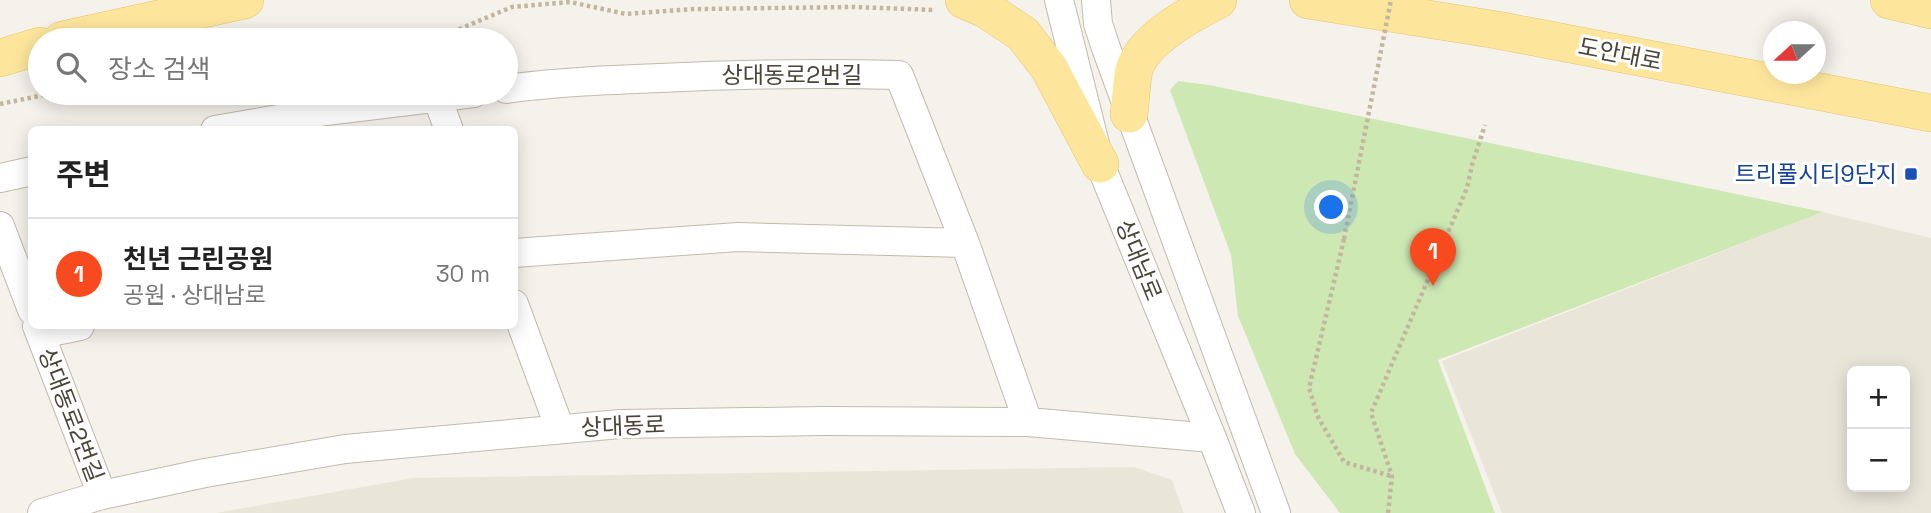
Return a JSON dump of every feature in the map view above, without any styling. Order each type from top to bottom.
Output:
[{"type":"main road","points":[[117,28],[246,0]]},
{"type":"main road","points":[[1129,114],[1135,68],[1152,42],[1187,15],[1218,0]]},
{"type":"main road","name":"도안대로","points":[[1308,0],[1497,30],[1931,113]]},
{"type":"main road","points":[[1889,0],[1931,10]]},
{"type":"main road","points":[[952,5],[985,9],[1023,34],[1049,68],[1100,164]]},
{"type":"main road","points":[[0,58],[28,50]]},
{"type":"street","name":"상대남로","points":[[1059,0],[1100,164],[1241,513]]},
{"type":"street","name":"상대남로","points":[[1096,0],[1098,24],[1129,114],[1276,513]]},
{"type":"street","name":"상대동로2번길","points":[[518,87],[553,83],[717,75],[899,75],[965,243],[1028,422]]},
{"type":"street","points":[[238,126],[374,105]]},
{"type":"street","points":[[440,105],[448,126]]},
{"type":"street","points":[[0,178],[28,171]]},
{"type":"street","name":"상대동로2번길","points":[[0,226],[28,299]]},
{"type":"street","points":[[518,253],[738,237],[965,243]]},
{"type":"street","points":[[518,315],[560,429]]},
{"type":"street","name":"상대동로2번길","points":[[39,329],[102,495]]},
{"type":"street","name":"상대동로","points":[[42,513],[102,495],[205,473],[345,449],[620,424],[1028,422],[1212,438]]},
{"type":"path","points":[[1391,0],[1344,239],[1308,388],[1318,417],[1344,462],[1392,477]]},
{"type":"path","points":[[462,28],[512,7],[569,2],[626,14],[695,9],[952,5]]},
{"type":"path","points":[[0,104],[28,98]]},
{"type":"path","points":[[1388,513],[1392,477],[1371,413],[1467,188],[1485,125]]},
{"type":"shaded area","points":[[1823,212],[1931,238],[1931,513],[1502,513],[1442,361]]},
{"type":"shaded area","points":[[1134,467],[1172,480],[1184,513],[216,513],[413,478]]},
{"type":"green space","points":[[1178,81],[1209,85],[1823,212],[1438,360],[1495,513],[1340,513],[1295,454],[1238,316],[1231,255],[1170,90]]},
{"type":"place","name":"트리풀시티9단지","points":[[1911,174]]},
{"type":"place","name":"천년 근린공원","points":[[1433,286]]}]
